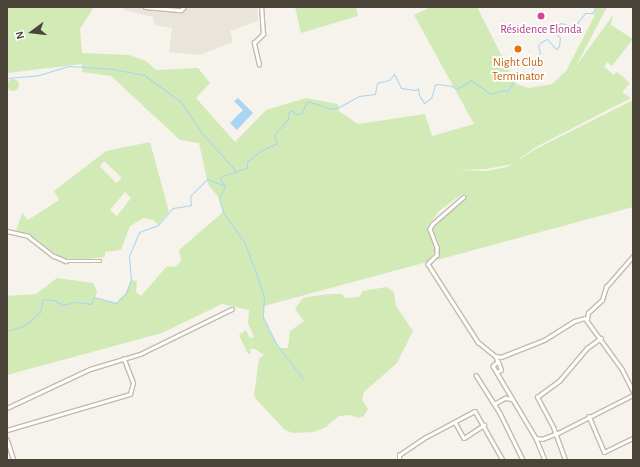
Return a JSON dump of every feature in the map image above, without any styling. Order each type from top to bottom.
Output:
[{"type":"street","points":[[145,7],[181,10],[184,7]]},
{"type":"street","points":[[259,65],[254,43],[263,34],[260,7]]},
{"type":"street","points":[[464,196],[440,215],[430,229],[437,251],[434,260],[428,264],[469,330],[496,356],[501,370],[497,372]]},
{"type":"street","points":[[7,232],[28,236],[54,256],[66,261],[100,260]]},
{"type":"street","points":[[588,320],[588,313],[602,300],[606,287],[633,256]]},
{"type":"street","points":[[7,408],[74,375],[140,354],[232,309]]},
{"type":"street","points":[[496,356],[507,355],[544,340],[584,317],[588,320],[622,369],[633,391]]},
{"type":"street","points":[[565,460],[556,434],[537,397],[559,381],[587,348],[601,338]]},
{"type":"street","points":[[7,430],[130,394],[133,383],[124,359]]},
{"type":"street","points":[[498,362],[493,366],[536,438],[545,460]]},
{"type":"street","points":[[476,374],[494,404],[522,460]]},
{"type":"street","points":[[536,438],[542,439],[556,434],[633,394]]},
{"type":"street","points":[[494,404],[505,398],[513,399]]},
{"type":"street","points":[[399,460],[399,455],[475,411],[503,460]]},
{"type":"street","points":[[589,416],[604,452],[633,438]]},
{"type":"street","points":[[455,422],[464,438],[484,425]]},
{"type":"street","points":[[7,439],[14,460]]},
{"type":"shaded area","points":[[123,7],[257,7],[258,21],[230,31],[233,42],[200,55],[169,52],[172,28],[154,25],[153,17],[124,10]]},
{"type":"green space","points":[[7,7],[94,7],[80,29],[82,53],[129,55],[146,61],[156,70],[198,68],[210,83],[196,98],[235,142],[266,110],[306,98],[338,104],[339,111],[358,124],[425,114],[432,136],[474,124],[414,15],[431,7],[477,7],[516,84],[529,88],[552,84],[566,71],[594,17],[596,7],[607,7],[576,66],[613,15],[611,25],[633,39],[612,66],[607,62],[604,67],[614,75],[617,72],[630,83],[622,92],[631,98],[536,147],[513,163],[536,149],[633,100],[633,207],[437,260],[440,246],[433,230],[434,225],[440,217],[467,198],[466,194],[462,194],[439,211],[427,227],[435,251],[427,262],[264,306],[264,320],[279,348],[288,348],[290,331],[304,321],[295,309],[303,298],[330,294],[342,294],[345,298],[359,297],[363,291],[386,287],[394,292],[396,306],[413,331],[397,363],[364,392],[362,400],[368,409],[364,416],[358,418],[350,415],[339,416],[326,427],[314,432],[293,433],[285,430],[256,399],[254,395],[259,359],[264,355],[255,349],[250,349],[251,354],[248,354],[239,335],[246,330],[250,338],[254,337],[248,323],[249,310],[222,304],[162,333],[7,375],[7,296],[36,294],[57,278],[93,283],[97,291],[95,298],[116,303],[126,293],[131,280],[137,281],[136,292],[141,296],[167,266],[175,267],[181,261],[179,250],[223,212],[219,198],[208,184],[199,143],[180,140],[111,76],[82,72],[82,64],[7,73]],"holes":[[[512,164],[507,167],[486,171],[457,170],[486,169]]]},
{"type":"green space","points":[[295,7],[356,7],[358,16],[301,33]]},
{"type":"green space","points":[[15,79],[18,80],[18,90],[11,91],[8,90],[7,83],[8,80]]},
{"type":"green space","points":[[150,142],[169,212],[158,225],[153,220],[144,218],[130,226],[121,250],[105,252],[105,257],[72,261],[58,256],[34,237],[16,231],[22,213],[28,220],[59,200],[54,191],[106,151]],"holes":[[[104,161],[122,178],[116,183],[100,166]],[[125,192],[131,198],[117,216],[110,210]]]},
{"type":"water","points":[[238,98],[253,113],[237,130],[230,123],[243,110],[234,101]]},
{"type":"waterway","points":[[7,331],[25,325],[40,312],[43,299],[54,300],[62,305],[76,302],[91,304],[94,297],[116,303],[126,293],[131,280],[129,256],[139,232],[158,225],[173,208],[191,205],[190,196],[207,179],[225,186],[220,179],[222,176],[247,168],[247,162],[260,151],[277,143],[274,135],[288,119],[288,113],[292,110],[295,114],[301,114],[307,101],[331,109],[339,107],[359,96],[375,94],[377,83],[389,80],[394,74],[401,88],[416,90],[418,88],[419,95],[424,103],[431,98],[435,85],[438,84],[452,86],[457,89],[471,80],[490,94],[503,90],[507,92],[517,76],[527,75],[531,72],[540,52],[538,46],[541,42],[547,39],[556,49],[559,46],[560,38],[554,31],[556,26],[561,23],[571,26],[577,23],[585,13],[593,13],[595,7]]},
{"type":"waterway","points":[[7,78],[39,75],[69,66],[113,69],[144,75],[181,102],[201,132],[236,171]]},
{"type":"waterway","points":[[225,187],[219,198],[223,212],[245,244],[256,272],[264,296],[263,317],[275,342],[304,380]]},
{"type":"place","name":"Résidence Elonda","points":[[541,16]]},
{"type":"place","name":"Night Club Terminator","points":[[518,49]]}]
